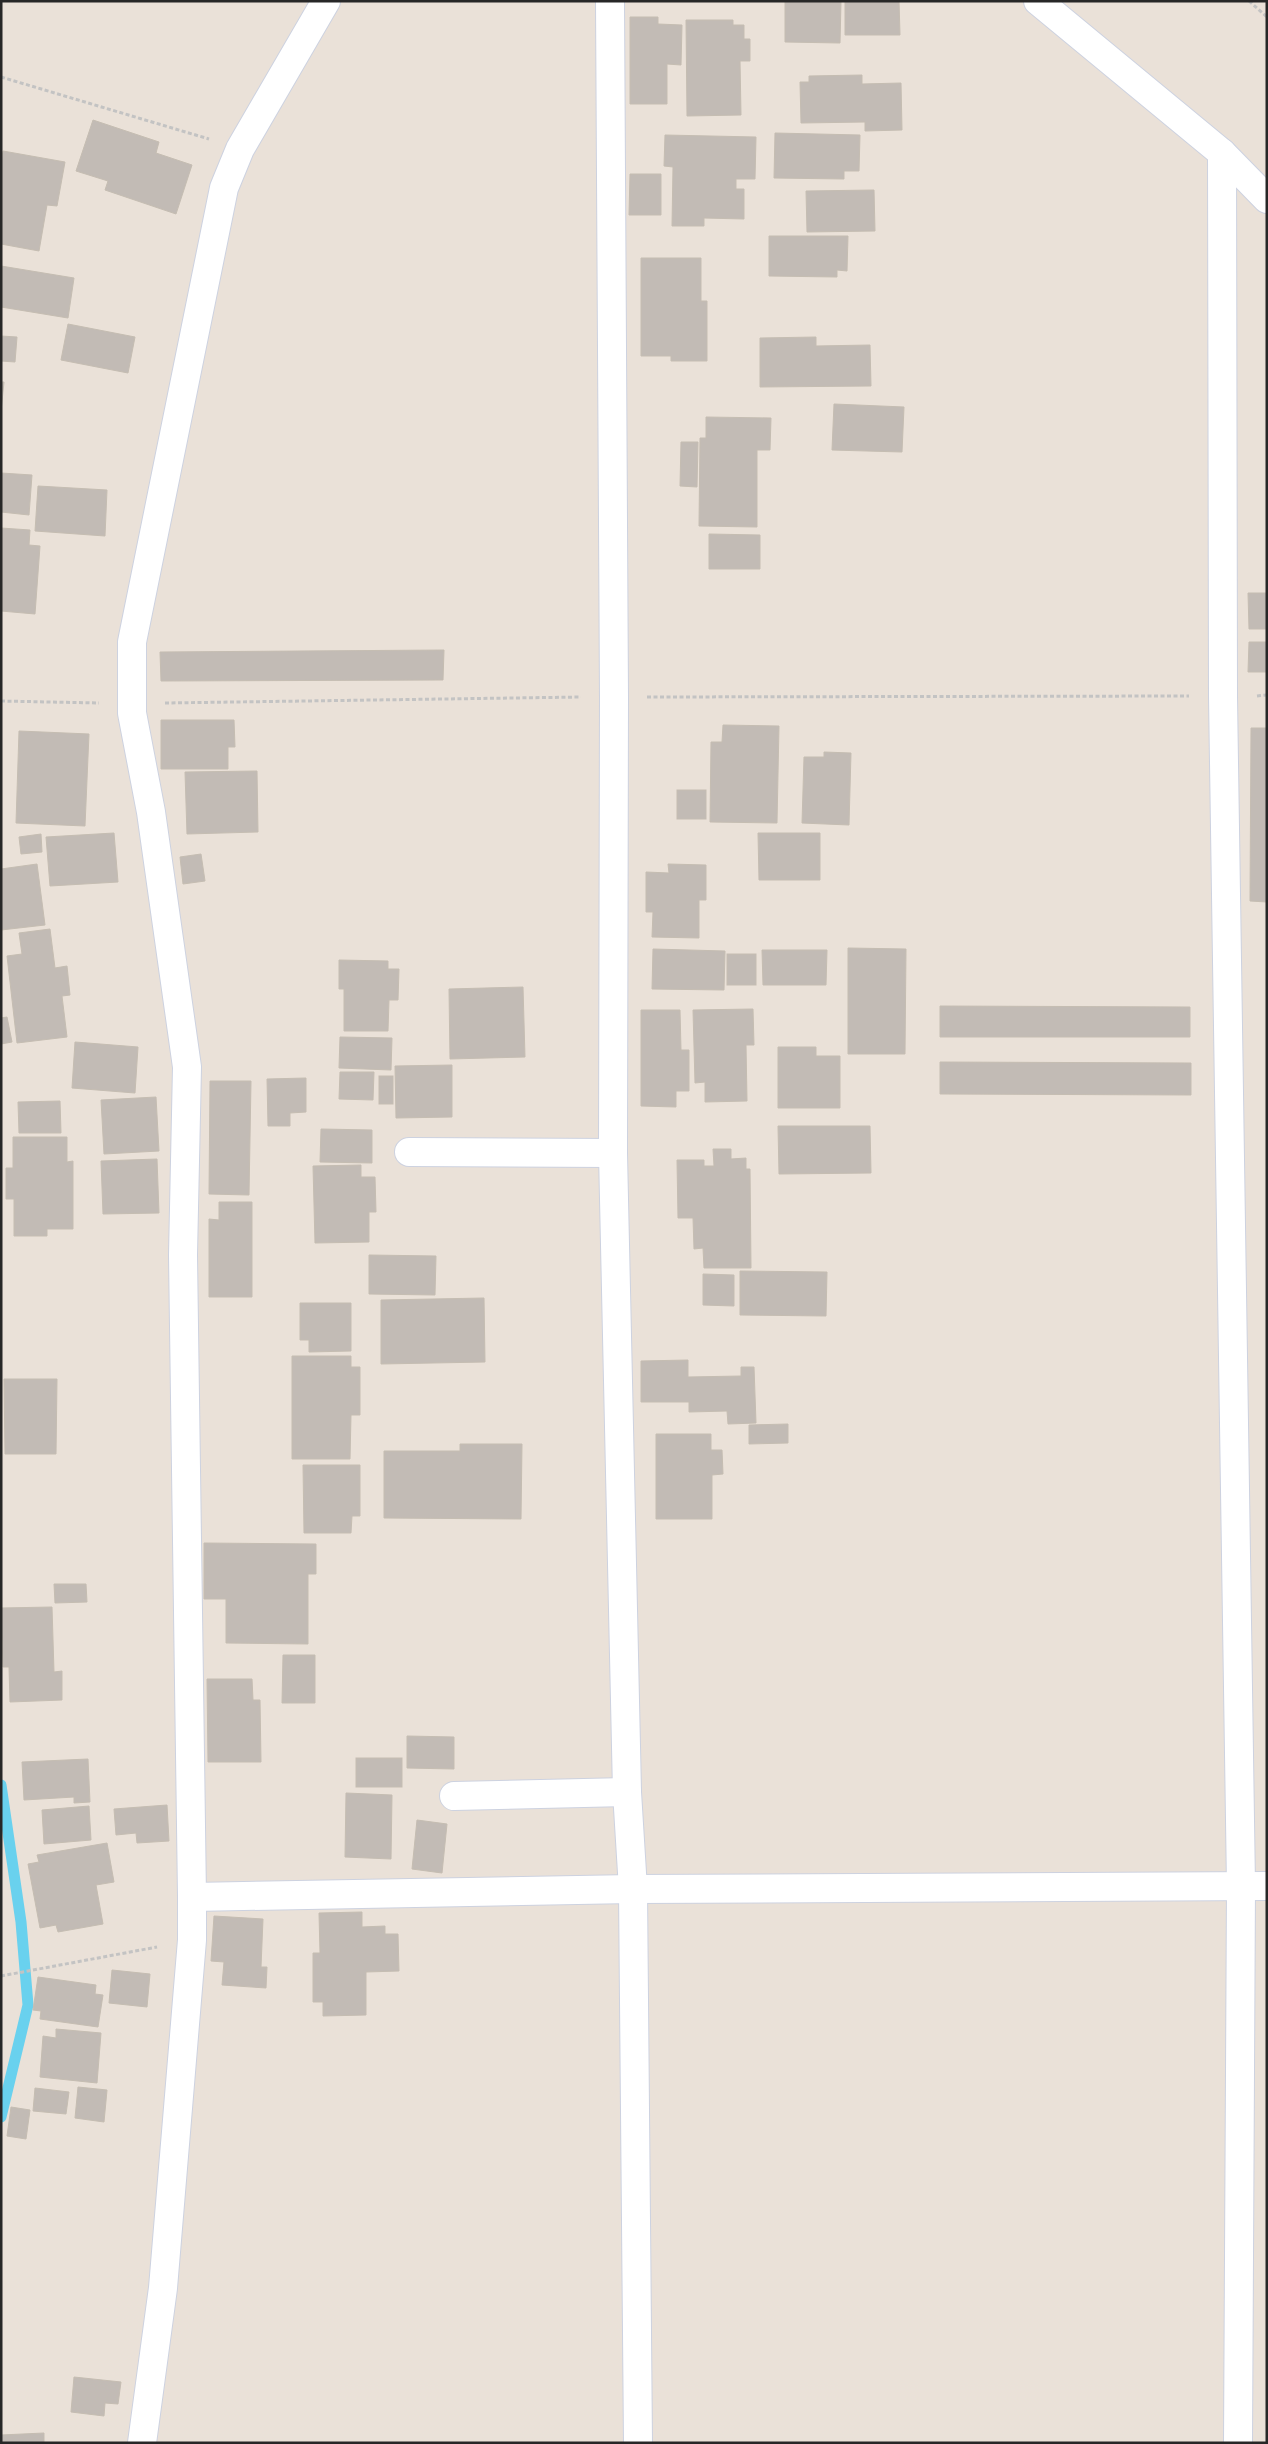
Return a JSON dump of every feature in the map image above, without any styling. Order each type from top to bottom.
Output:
[{"type":"street","points":[[142,2443],[163,2288],[192,1940],[192,1897],[183,1255],[187,1067],[151,812],[132,713],[132,642],[224,188],[240,149],[326,1]]},
{"type":"street","points":[[610,1],[614,687],[613,1153],[627,1792],[633,1889],[638,2443]]},
{"type":"street","points":[[1038,1],[1222,153],[1267,199]]},
{"type":"street","points":[[1222,153],[1222,696],[1254,1886],[1238,2443]]},
{"type":"street","points":[[409,1152],[613,1153]]},
{"type":"street","points":[[454,1796],[627,1792]]},
{"type":"street","points":[[192,1897],[633,1889],[1254,1886]]},
{"type":"path","points":[[1249,1],[1267,17]]},
{"type":"path","points":[[1,77],[240,149]]},
{"type":"path","points":[[1,1976],[192,1940]]},
{"type":"building","points":[[785,1],[841,1],[840,43],[785,42]]},
{"type":"building","points":[[845,1],[899,1],[900,35],[845,35]]},
{"type":"building","points":[[630,17],[658,17],[658,24],[682,25],[681,65],[667,64],[667,104],[630,104]]},
{"type":"building","points":[[686,20],[733,20],[733,25],[744,25],[744,39],[750,39],[750,61],[740,61],[741,115],[687,116]]},
{"type":"building","points":[[862,75],[862,84],[901,83],[902,130],[865,131],[865,122],[801,123],[800,82],[809,82],[809,76]]},
{"type":"building","points":[[93,120],[159,142],[156,153],[192,165],[176,214],[105,190],[108,181],[76,171]]},
{"type":"building","points":[[775,133],[860,135],[859,171],[844,171],[844,179],[774,178]]},
{"type":"building","points":[[665,135],[756,137],[755,179],[736,179],[736,189],[744,189],[744,219],[704,218],[704,226],[672,226],[673,167],[664,166]]},
{"type":"building","points":[[3,151],[65,162],[57,206],[47,205],[39,251],[1,244],[1,163]]},
{"type":"building","points":[[630,174],[661,174],[661,215],[629,215]]},
{"type":"building","points":[[874,190],[875,231],[807,232],[806,191]]},
{"type":"building","points":[[769,236],[848,236],[847,271],[837,270],[837,277],[769,276]]},
{"type":"building","points":[[641,258],[701,258],[701,301],[707,301],[707,361],[671,361],[671,356],[641,356]]},
{"type":"building","points":[[1,266],[74,278],[68,318],[1,307]]},
{"type":"building","points":[[68,324],[135,337],[128,373],[61,360]]},
{"type":"building","points":[[1,336],[17,337],[15,362],[1,361]]},
{"type":"building","points":[[816,337],[816,346],[870,345],[871,386],[760,387],[760,338]]},
{"type":"building","points":[[1,382],[4,382],[1,411]]},
{"type":"building","points":[[834,404],[904,407],[902,452],[832,450]]},
{"type":"building","points":[[706,417],[771,418],[770,450],[757,450],[757,527],[699,526],[700,438],[706,438]]},
{"type":"building","points":[[681,442],[698,442],[697,487],[680,486]]},
{"type":"building","points":[[1,473],[32,475],[29,515],[1,512]]},
{"type":"building","points":[[38,486],[107,490],[105,536],[35,531]]},
{"type":"building","points":[[1,528],[30,530],[29,545],[40,546],[35,614],[1,611]]},
{"type":"building","points":[[709,534],[760,535],[760,569],[709,569]]},
{"type":"building","points":[[1248,593],[1267,593],[1267,629],[1249,629]]},
{"type":"building","points":[[1249,642],[1267,642],[1267,672],[1248,672]]},
{"type":"building","points":[[444,650],[443,680],[161,681],[160,652]]},
{"type":"building","points":[[161,720],[234,720],[235,747],[228,747],[228,769],[161,769]]},
{"type":"building","points":[[723,725],[779,726],[777,823],[710,822],[711,742],[722,742]]},
{"type":"building","points":[[1251,728],[1267,728],[1267,902],[1250,901]]},
{"type":"building","points":[[19,731],[89,734],[85,826],[16,823]]},
{"type":"building","points":[[824,752],[851,753],[849,825],[802,823],[804,757],[824,757]]},
{"type":"building","points":[[257,771],[258,832],[187,834],[185,772]]},
{"type":"building","points":[[677,790],[706,790],[706,819],[677,819]]},
{"type":"building","points":[[114,833],[118,882],[50,886],[46,837]]},
{"type":"building","points":[[758,833],[820,833],[820,880],[759,880]]},
{"type":"building","points":[[41,834],[42,852],[21,854],[19,837]]},
{"type":"building","points":[[201,854],[205,881],[183,884],[180,857]]},
{"type":"building","points":[[37,864],[45,925],[1,930],[1,869]]},
{"type":"building","points":[[668,864],[706,865],[706,900],[699,900],[699,938],[652,937],[653,912],[646,912],[646,872],[669,873]]},
{"type":"building","points":[[50,929],[55,968],[67,966],[70,995],[62,996],[67,1037],[17,1043],[7,956],[22,954],[19,933]]},
{"type":"building","points":[[848,948],[906,949],[905,1054],[848,1054]]},
{"type":"building","points":[[653,949],[725,951],[724,990],[652,989]]},
{"type":"building","points":[[762,950],[827,950],[826,985],[763,985]]},
{"type":"building","points":[[727,954],[756,954],[756,985],[727,985]]},
{"type":"building","points":[[339,960],[388,961],[388,969],[399,969],[398,1000],[389,1000],[388,1031],[344,1031],[344,989],[339,989]]},
{"type":"building","points":[[523,987],[525,1057],[450,1059],[449,989]]},
{"type":"building","points":[[940,1006],[1190,1007],[1190,1037],[940,1037]]},
{"type":"building","points":[[753,1009],[754,1045],[746,1045],[747,1101],[705,1102],[705,1082],[695,1083],[693,1010]]},
{"type":"building","points":[[641,1010],[680,1010],[681,1050],[689,1050],[689,1091],[676,1091],[676,1107],[641,1106]]},
{"type":"building","points":[[7,1017],[12,1042],[1,1044],[1,1018]]},
{"type":"building","points":[[340,1037],[392,1038],[391,1070],[339,1068]]},
{"type":"building","points":[[75,1042],[138,1047],[135,1093],[72,1088]]},
{"type":"building","points":[[778,1047],[816,1047],[816,1056],[840,1056],[840,1108],[778,1108]]},
{"type":"building","points":[[940,1062],[1191,1063],[1191,1095],[940,1094]]},
{"type":"building","points":[[452,1065],[452,1117],[396,1118],[395,1066]]},
{"type":"building","points":[[340,1072],[374,1072],[373,1100],[339,1099]]},
{"type":"building","points":[[379,1076],[393,1076],[393,1104],[379,1104]]},
{"type":"building","points":[[306,1078],[306,1112],[290,1113],[290,1126],[268,1126],[267,1079]]},
{"type":"building","points":[[210,1081],[251,1081],[249,1195],[209,1194]]},
{"type":"building","points":[[156,1097],[159,1151],[104,1154],[101,1100]]},
{"type":"building","points":[[60,1101],[61,1133],[19,1133],[18,1102]]},
{"type":"building","points":[[778,1126],[870,1126],[871,1173],[779,1174]]},
{"type":"building","points":[[321,1129],[372,1130],[372,1163],[320,1162]]},
{"type":"building","points":[[13,1137],[67,1137],[67,1162],[73,1161],[73,1229],[47,1229],[47,1236],[14,1236],[14,1199],[6,1199],[6,1168],[13,1168]]},
{"type":"building","points":[[713,1149],[731,1149],[731,1159],[746,1158],[746,1169],[750,1169],[751,1268],[704,1268],[703,1248],[694,1249],[693,1218],[678,1218],[677,1160],[704,1160],[704,1166],[714,1166]]},
{"type":"building","points":[[157,1159],[159,1213],[103,1214],[101,1161]]},
{"type":"building","points":[[361,1165],[361,1177],[375,1177],[376,1212],[369,1212],[369,1242],[315,1243],[313,1166]]},
{"type":"building","points":[[219,1202],[252,1202],[252,1297],[209,1297],[209,1219],[219,1220]]},
{"type":"building","points":[[369,1255],[436,1256],[435,1295],[369,1294]]},
{"type":"building","points":[[740,1271],[827,1272],[826,1316],[740,1315]]},
{"type":"building","points":[[703,1274],[734,1275],[734,1306],[703,1305]]},
{"type":"building","points":[[484,1298],[485,1362],[381,1364],[381,1300]]},
{"type":"building","points":[[300,1303],[351,1303],[351,1351],[309,1352],[309,1340],[300,1340]]},
{"type":"building","points":[[292,1356],[351,1356],[351,1367],[360,1367],[360,1415],[351,1415],[350,1459],[292,1459]]},
{"type":"building","points":[[688,1360],[688,1377],[741,1376],[741,1367],[754,1367],[756,1423],[728,1424],[727,1411],[689,1412],[689,1402],[641,1402],[641,1361]]},
{"type":"building","points":[[4,1379],[57,1379],[56,1454],[5,1454]]},
{"type":"building","points":[[788,1424],[788,1443],[749,1444],[749,1425]]},
{"type":"building","points":[[656,1434],[711,1434],[711,1450],[722,1450],[723,1474],[712,1475],[712,1519],[656,1519]]},
{"type":"building","points":[[460,1444],[522,1444],[521,1519],[384,1518],[384,1451],[460,1451]]},
{"type":"building","points":[[303,1465],[360,1465],[360,1516],[352,1516],[351,1533],[304,1533]]},
{"type":"building","points":[[204,1543],[316,1544],[316,1574],[308,1574],[308,1644],[226,1643],[226,1599],[204,1599]]},
{"type":"building","points":[[54,1584],[86,1584],[87,1602],[55,1603]]},
{"type":"building","points":[[52,1607],[54,1672],[62,1671],[62,1700],[10,1702],[9,1667],[3,1667],[1,1608]]},
{"type":"building","points":[[283,1655],[315,1655],[315,1703],[282,1703]]},
{"type":"building","points":[[207,1679],[252,1679],[253,1700],[260,1700],[261,1762],[208,1762]]},
{"type":"building","points":[[407,1736],[454,1737],[454,1769],[407,1768]]},
{"type":"building","points":[[356,1758],[402,1758],[402,1787],[356,1787]]},
{"type":"building","points":[[88,1759],[90,1802],[74,1803],[74,1797],[24,1800],[22,1762]]},
{"type":"building","points":[[346,1793],[392,1795],[391,1859],[345,1857]]},
{"type":"building","points":[[167,1805],[169,1841],[137,1843],[136,1833],[116,1835],[114,1809]]},
{"type":"building","points":[[89,1806],[91,1840],[44,1844],[42,1810]]},
{"type":"building","points":[[417,1820],[447,1824],[442,1873],[412,1869]]},
{"type":"building","points":[[107,1843],[114,1882],[96,1885],[103,1924],[58,1932],[56,1925],[40,1928],[28,1864],[39,1862],[37,1855]]},
{"type":"building","points":[[362,1912],[362,1927],[385,1926],[385,1934],[398,1934],[399,1971],[366,1972],[366,2015],[323,2016],[323,2002],[313,2002],[313,1953],[320,1953],[319,1913]]},
{"type":"building","points":[[214,1916],[263,1919],[261,1967],[267,1967],[266,1988],[222,1985],[224,1962],[211,1961]]},
{"type":"building","points":[[112,1970],[150,1974],[147,2007],[109,2003]]},
{"type":"building","points":[[38,1977],[96,1985],[95,1994],[103,1995],[98,2027],[40,2019],[41,2011],[33,2010]]},
{"type":"building","points":[[56,2029],[101,2033],[97,2083],[40,2077],[43,2036],[56,2038]]},
{"type":"building","points":[[78,2087],[107,2090],[104,2122],[75,2118]]},
{"type":"building","points":[[35,2088],[69,2092],[66,2114],[33,2111]]},
{"type":"building","points":[[11,2107],[30,2110],[26,2139],[7,2136]]},
{"type":"building","points":[[74,2377],[121,2382],[118,2404],[105,2403],[104,2416],[71,2412]]},
{"type":"building","points":[[44,2433],[44,2443],[1,2443],[1,2435]]},
{"type":"waterway","points":[[1,1785],[21,1922],[28,2005],[1,2117]]}]
